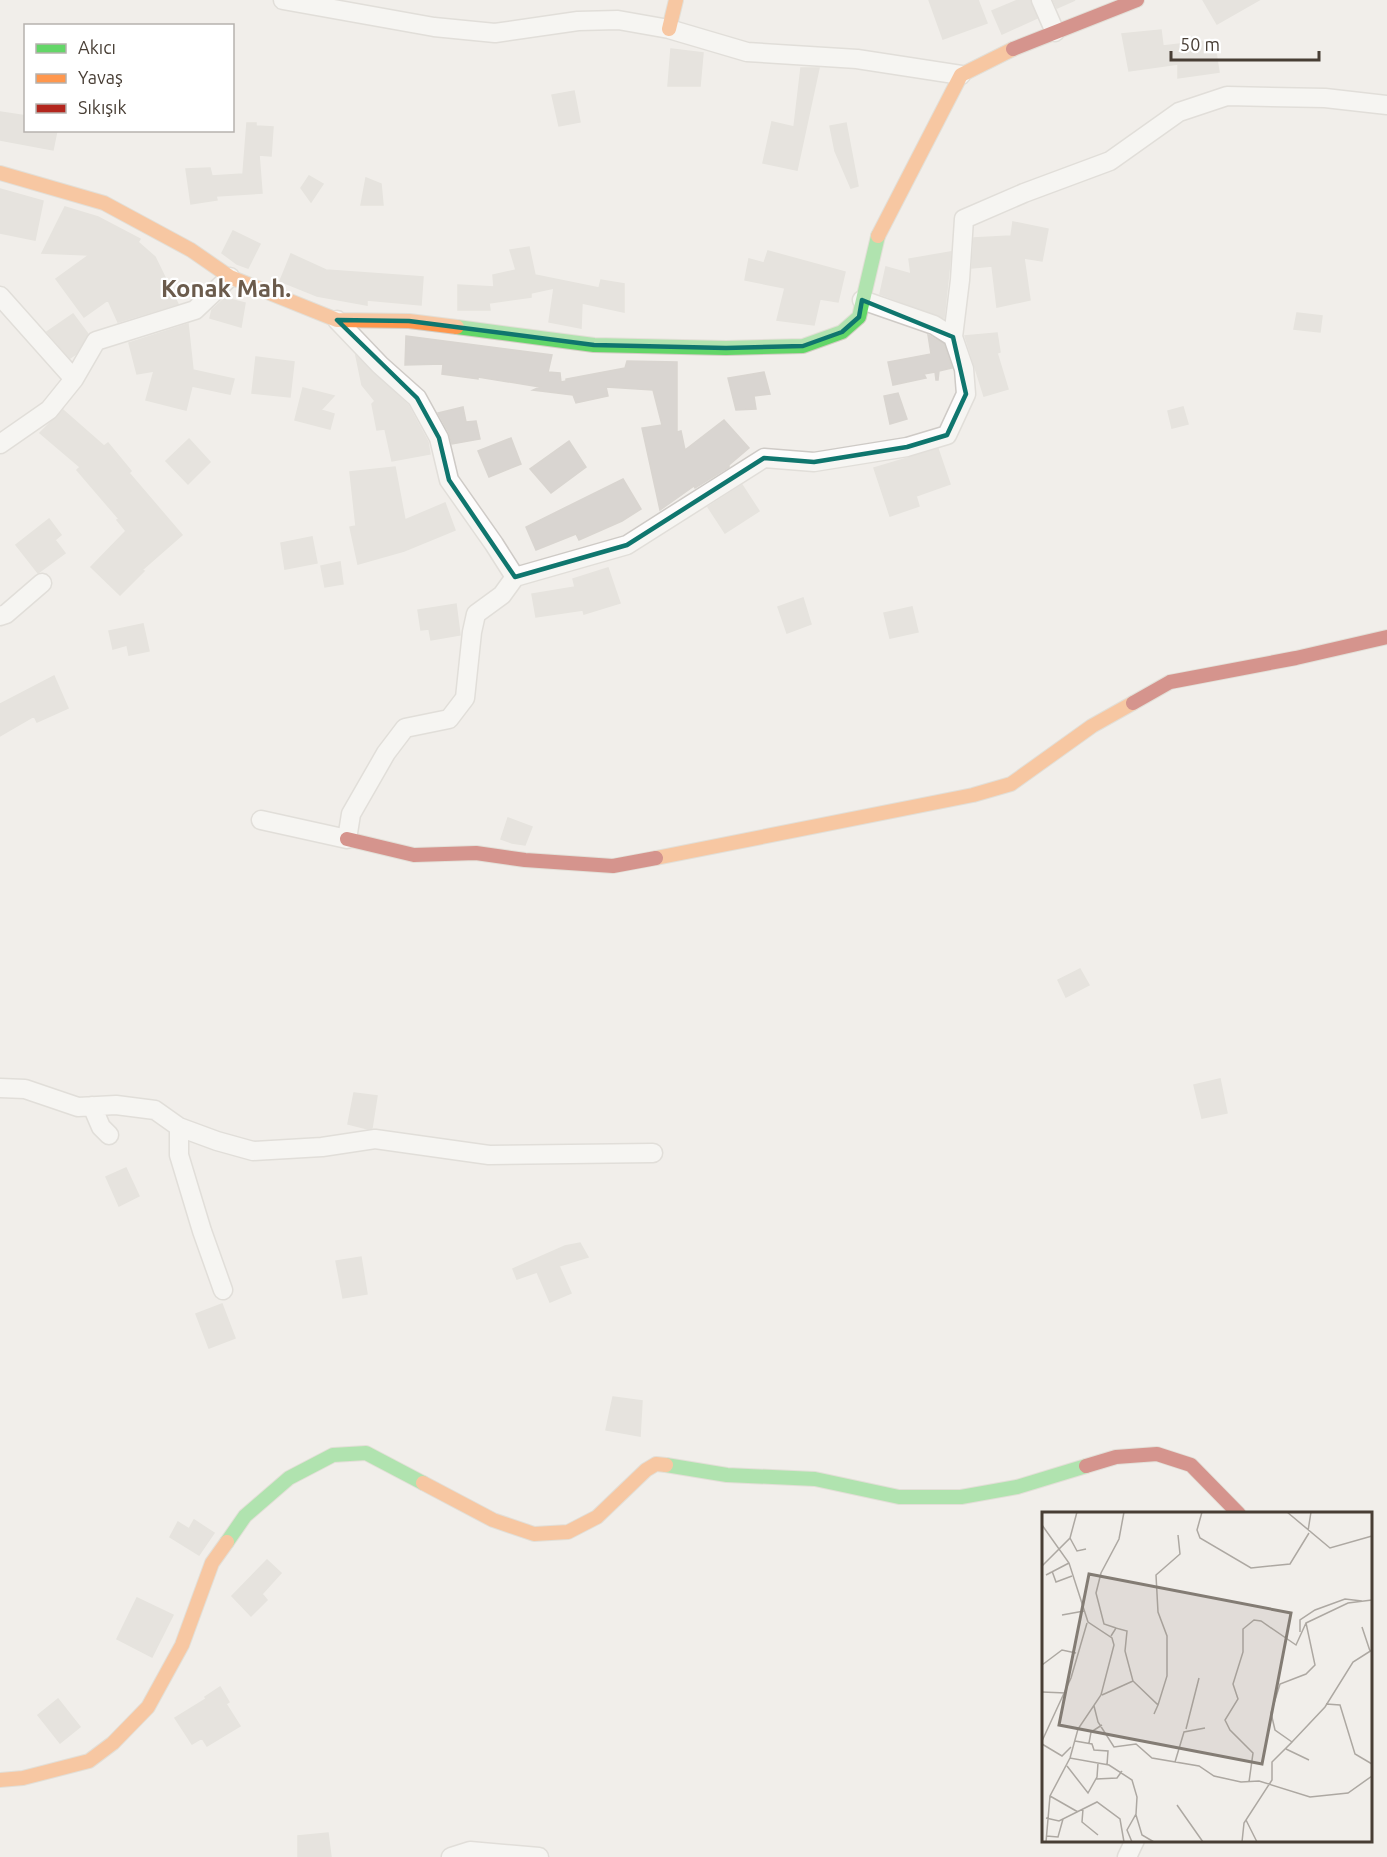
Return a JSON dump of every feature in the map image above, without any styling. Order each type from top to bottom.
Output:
[{"type":"street","points":[[669,29],[676,0]]},
{"type":"street","points":[[1041,0],[1055,32]]},
{"type":"street","points":[[289,1],[434,27],[495,33],[578,21],[618,20],[669,29],[747,52],[858,59],[961,75],[1017,47],[1137,0]]},
{"type":"street","points":[[0,173],[104,203],[191,250],[230,277],[337,320],[409,321],[594,345],[726,348],[803,346],[842,332],[859,316],[879,234],[961,75]]},
{"type":"street","points":[[346,839],[351,814],[386,753],[405,728],[449,719],[465,698],[471,632],[476,614],[502,595],[515,577],[627,545],[765,458],[814,462],[908,447],[947,435],[966,394],[964,369],[953,337],[964,219],[1024,192],[1110,161],[1179,112],[1227,96],[1325,98],[1387,105]]},
{"type":"street","points":[[0,444],[49,410],[74,379],[96,341],[195,310],[230,277]]},
{"type":"street","points":[[0,296],[74,379]]},
{"type":"street","points":[[862,300],[934,325],[953,337]]},
{"type":"street","points":[[337,320],[417,398],[439,438],[449,480],[515,577]]},
{"type":"street","points":[[0,616],[6,614],[42,583]]},
{"type":"street","points":[[261,820],[414,855],[476,853],[525,860],[613,866],[973,795],[1011,783],[1092,726],[1170,682],[1296,658],[1387,637]]},
{"type":"street","points":[[0,1088],[25,1089],[78,1107],[116,1105],[155,1110],[179,1126],[217,1141],[254,1151],[322,1147],[375,1139],[489,1155],[653,1153]]},
{"type":"street","points":[[92,1107],[101,1127],[109,1135]]},
{"type":"street","points":[[179,1126],[179,1155],[223,1290]]},
{"type":"street","points":[[0,1780],[23,1778],[89,1761],[113,1743],[148,1707],[182,1645],[212,1563],[245,1516],[289,1478],[333,1455],[366,1453],[493,1520],[534,1534],[568,1532],[597,1517],[646,1470],[656,1464],[727,1475],[815,1479],[899,1497],[961,1497],[1017,1487],[1116,1457],[1157,1454],[1191,1466],[1237,1512]]},
{"type":"street","points":[[1127,1857],[1134,1842]]},
{"type":"street","points":[[451,1857],[470,1851],[539,1857]]},
{"type":"highlighted area","points":[[862,300],[953,337],[966,394],[947,435],[907,447],[814,462],[764,458],[627,545],[515,577],[449,480],[439,438],[417,398],[337,320],[409,321],[594,345],[726,348],[803,346],[842,332],[859,317]]},
{"type":"building","points":[[929,0],[978,0],[987,23],[943,39]]},
{"type":"building","points":[[1018,0],[1030,0],[1037,18],[1002,34],[992,11]]},
{"type":"building","points":[[1053,0],[1075,0],[1057,8]]},
{"type":"building","points":[[1203,0],[1259,0],[1217,24]]},
{"type":"building","points":[[1161,30],[1163,46],[1214,40],[1219,72],[1178,78],[1178,64],[1129,71],[1122,34]]},
{"type":"building","points":[[671,49],[703,53],[700,86],[668,86]]},
{"type":"building","points":[[801,68],[819,68],[797,170],[763,163],[772,122],[794,127]]},
{"type":"building","points":[[574,91],[580,122],[559,126],[552,95]]},
{"type":"building","points":[[0,112],[24,116],[24,132],[57,132],[53,150],[0,140]]},
{"type":"building","points":[[247,123],[273,127],[271,156],[259,155],[262,193],[216,196],[217,200],[191,204],[186,169],[210,168],[212,176],[243,174]]},
{"type":"building","points":[[846,123],[858,186],[851,188],[835,151],[830,126]]},
{"type":"building","points":[[309,176],[323,184],[311,202],[301,188]]},
{"type":"building","points":[[366,178],[381,184],[383,205],[361,205]]},
{"type":"building","points":[[0,189],[43,201],[35,240],[0,233]]},
{"type":"building","points":[[65,207],[98,217],[140,239],[138,242],[155,257],[178,304],[118,322],[108,300],[84,317],[56,279],[89,255],[42,253]]},
{"type":"building","points":[[1013,222],[1048,229],[1042,261],[1024,258],[1030,300],[997,307],[992,266],[972,268],[974,238],[1011,236]]},
{"type":"building","points":[[233,231],[260,244],[248,268],[237,264],[222,253]]},
{"type":"building","points":[[529,247],[535,275],[599,288],[601,280],[624,284],[624,312],[582,303],[581,328],[549,322],[554,288],[531,293],[531,297],[489,303],[490,310],[458,310],[458,285],[494,287],[493,275],[516,270],[510,250]]},
{"type":"building","points":[[768,251],[845,272],[838,302],[820,299],[814,325],[777,320],[785,288],[745,280],[749,259],[764,263]]},
{"type":"building","points":[[951,252],[944,318],[880,294],[886,267],[911,274],[909,259]]},
{"type":"building","points":[[291,254],[326,270],[423,277],[421,305],[367,300],[367,305],[317,296],[280,281]]},
{"type":"building","points":[[225,298],[245,303],[241,327],[210,318],[212,310]]},
{"type":"building","points":[[1297,313],[1322,316],[1320,332],[1294,329]]},
{"type":"building","points":[[73,314],[88,334],[76,354],[70,358],[47,332]]},
{"type":"building","points":[[188,324],[193,370],[234,379],[230,394],[192,386],[186,410],[146,400],[154,371],[137,374],[129,343]]},
{"type":"building","points":[[997,333],[1000,352],[997,353],[1008,389],[984,396],[965,336]]},
{"type":"building","points":[[928,335],[944,344],[952,368],[939,371],[938,380],[936,380],[935,372],[924,374],[926,378],[893,385],[888,362],[931,354]]},
{"type":"building","points":[[406,336],[552,355],[548,372],[560,373],[561,382],[566,379],[625,368],[627,361],[677,362],[677,432],[681,431],[685,450],[724,420],[749,448],[729,467],[695,488],[694,486],[660,510],[642,428],[662,425],[653,390],[606,387],[608,396],[576,403],[573,395],[533,390],[540,387],[442,374],[443,364],[405,365]]},
{"type":"building","points":[[356,356],[408,405],[428,442],[430,454],[392,461],[385,429],[377,430],[372,404],[375,401],[362,385]]},
{"type":"building","points":[[256,357],[294,362],[290,397],[252,393]]},
{"type":"building","points":[[764,372],[770,394],[754,396],[756,409],[736,410],[728,378]]},
{"type":"building","points":[[303,388],[334,396],[321,410],[334,414],[330,429],[295,420]]},
{"type":"building","points":[[898,393],[907,419],[890,424],[884,396]]},
{"type":"building","points":[[463,407],[466,422],[476,421],[480,439],[452,444],[438,413]]},
{"type":"building","points":[[1183,407],[1188,424],[1172,428],[1168,411]]},
{"type":"building","points":[[63,410],[104,446],[108,443],[131,471],[129,473],[182,535],[142,570],[144,571],[120,595],[91,567],[126,531],[117,520],[119,519],[77,470],[80,467],[40,433]]},
{"type":"building","points":[[511,438],[521,464],[489,477],[478,451]]},
{"type":"building","points":[[189,439],[210,462],[188,484],[166,461]]},
{"type":"building","points":[[569,441],[586,467],[551,493],[530,469]]},
{"type":"building","points":[[938,449],[950,484],[916,496],[919,506],[890,516],[874,468]]},
{"type":"building","points":[[395,467],[405,520],[445,503],[455,530],[404,551],[358,564],[350,527],[356,526],[350,472]]},
{"type":"building","points":[[623,479],[641,509],[622,521],[579,540],[576,534],[536,550],[526,527]]},
{"type":"building","points":[[742,485],[759,511],[725,533],[708,507]]},
{"type":"building","points":[[49,519],[61,535],[55,540],[65,553],[38,573],[16,545]]},
{"type":"building","points":[[312,537],[317,563],[285,569],[281,543]]},
{"type":"building","points":[[340,562],[343,584],[325,587],[321,566]]},
{"type":"building","points":[[608,568],[620,603],[584,614],[583,610],[536,617],[532,594],[575,587],[573,579]]},
{"type":"building","points":[[803,598],[811,624],[787,633],[778,607]]},
{"type":"building","points":[[456,604],[460,635],[431,640],[429,629],[421,630],[418,610]]},
{"type":"building","points":[[912,607],[918,632],[890,638],[884,613]]},
{"type":"building","points":[[143,624],[149,651],[129,655],[127,645],[113,649],[109,631]]},
{"type":"building","points":[[54,676],[68,708],[37,722],[34,716],[0,736],[0,704]]},
{"type":"building","points":[[508,818],[532,827],[525,845],[501,839]]},
{"type":"building","points":[[1080,969],[1089,985],[1066,997],[1058,980]]},
{"type":"building","points":[[1220,1079],[1227,1113],[1202,1118],[1194,1085]]},
{"type":"building","points":[[354,1093],[377,1096],[372,1128],[348,1124]]},
{"type":"building","points":[[126,1168],[139,1196],[119,1206],[106,1177]]},
{"type":"building","points":[[580,1243],[588,1257],[559,1266],[571,1293],[550,1302],[537,1272],[517,1279],[513,1269],[565,1246]]},
{"type":"building","points":[[361,1257],[367,1294],[343,1298],[336,1261]]},
{"type":"building","points":[[222,1304],[235,1338],[209,1348],[196,1314]]},
{"type":"building","points":[[613,1397],[642,1401],[640,1436],[606,1430]]},
{"type":"building","points":[[194,1520],[214,1533],[199,1555],[170,1537],[178,1522],[189,1529]]},
{"type":"building","points":[[267,1560],[281,1573],[262,1594],[267,1600],[251,1616],[232,1596]]},
{"type":"building","points":[[137,1598],[173,1615],[152,1657],[117,1639]]},
{"type":"building","points":[[220,1687],[229,1702],[226,1704],[240,1726],[207,1746],[202,1738],[192,1744],[175,1718],[206,1699],[205,1697]]},
{"type":"building","points":[[58,1699],[80,1727],[60,1743],[38,1715]]},
{"type":"building","points":[[328,1833],[331,1857],[298,1857],[298,1836]]},
{"type":"traffic: fast","points":[[457,327],[594,345],[726,348],[803,346],[842,332],[859,317],[878,236]]},
{"type":"traffic: fast","points":[[227,1542],[245,1516],[289,1478],[333,1455],[366,1453],[423,1483]]},
{"type":"traffic: fast","points":[[666,1465],[727,1475],[815,1479],[899,1497],[961,1497],[1017,1487],[1086,1466]]},
{"type":"traffic: slow","points":[[669,29],[676,0]]},
{"type":"traffic: slow","points":[[878,236],[961,75],[1013,49]]},
{"type":"traffic: slow","points":[[0,173],[104,203],[191,250],[230,277],[337,320],[409,321],[457,327]]},
{"type":"traffic: slow","points":[[656,858],[973,795],[1011,784],[1092,726],[1133,703]]},
{"type":"traffic: slow","points":[[423,1483],[493,1520],[534,1534],[568,1532],[597,1517],[646,1470],[656,1464],[666,1465]]},
{"type":"traffic: slow","points":[[0,1780],[23,1778],[89,1761],[113,1743],[148,1707],[182,1645],[212,1563],[227,1542]]},
{"type":"traffic: jam","points":[[1013,49],[1137,0]]},
{"type":"traffic: jam","points":[[1133,703],[1170,682],[1296,658],[1387,637]]},
{"type":"traffic: jam","points":[[347,839],[414,855],[476,853],[525,860],[613,866],[656,858]]},
{"type":"traffic: jam","points":[[1086,1466],[1116,1457],[1157,1454],[1191,1465],[1237,1512]]},
{"type":"district","name":"Konak Mah.","points":[[226,288]]}]
